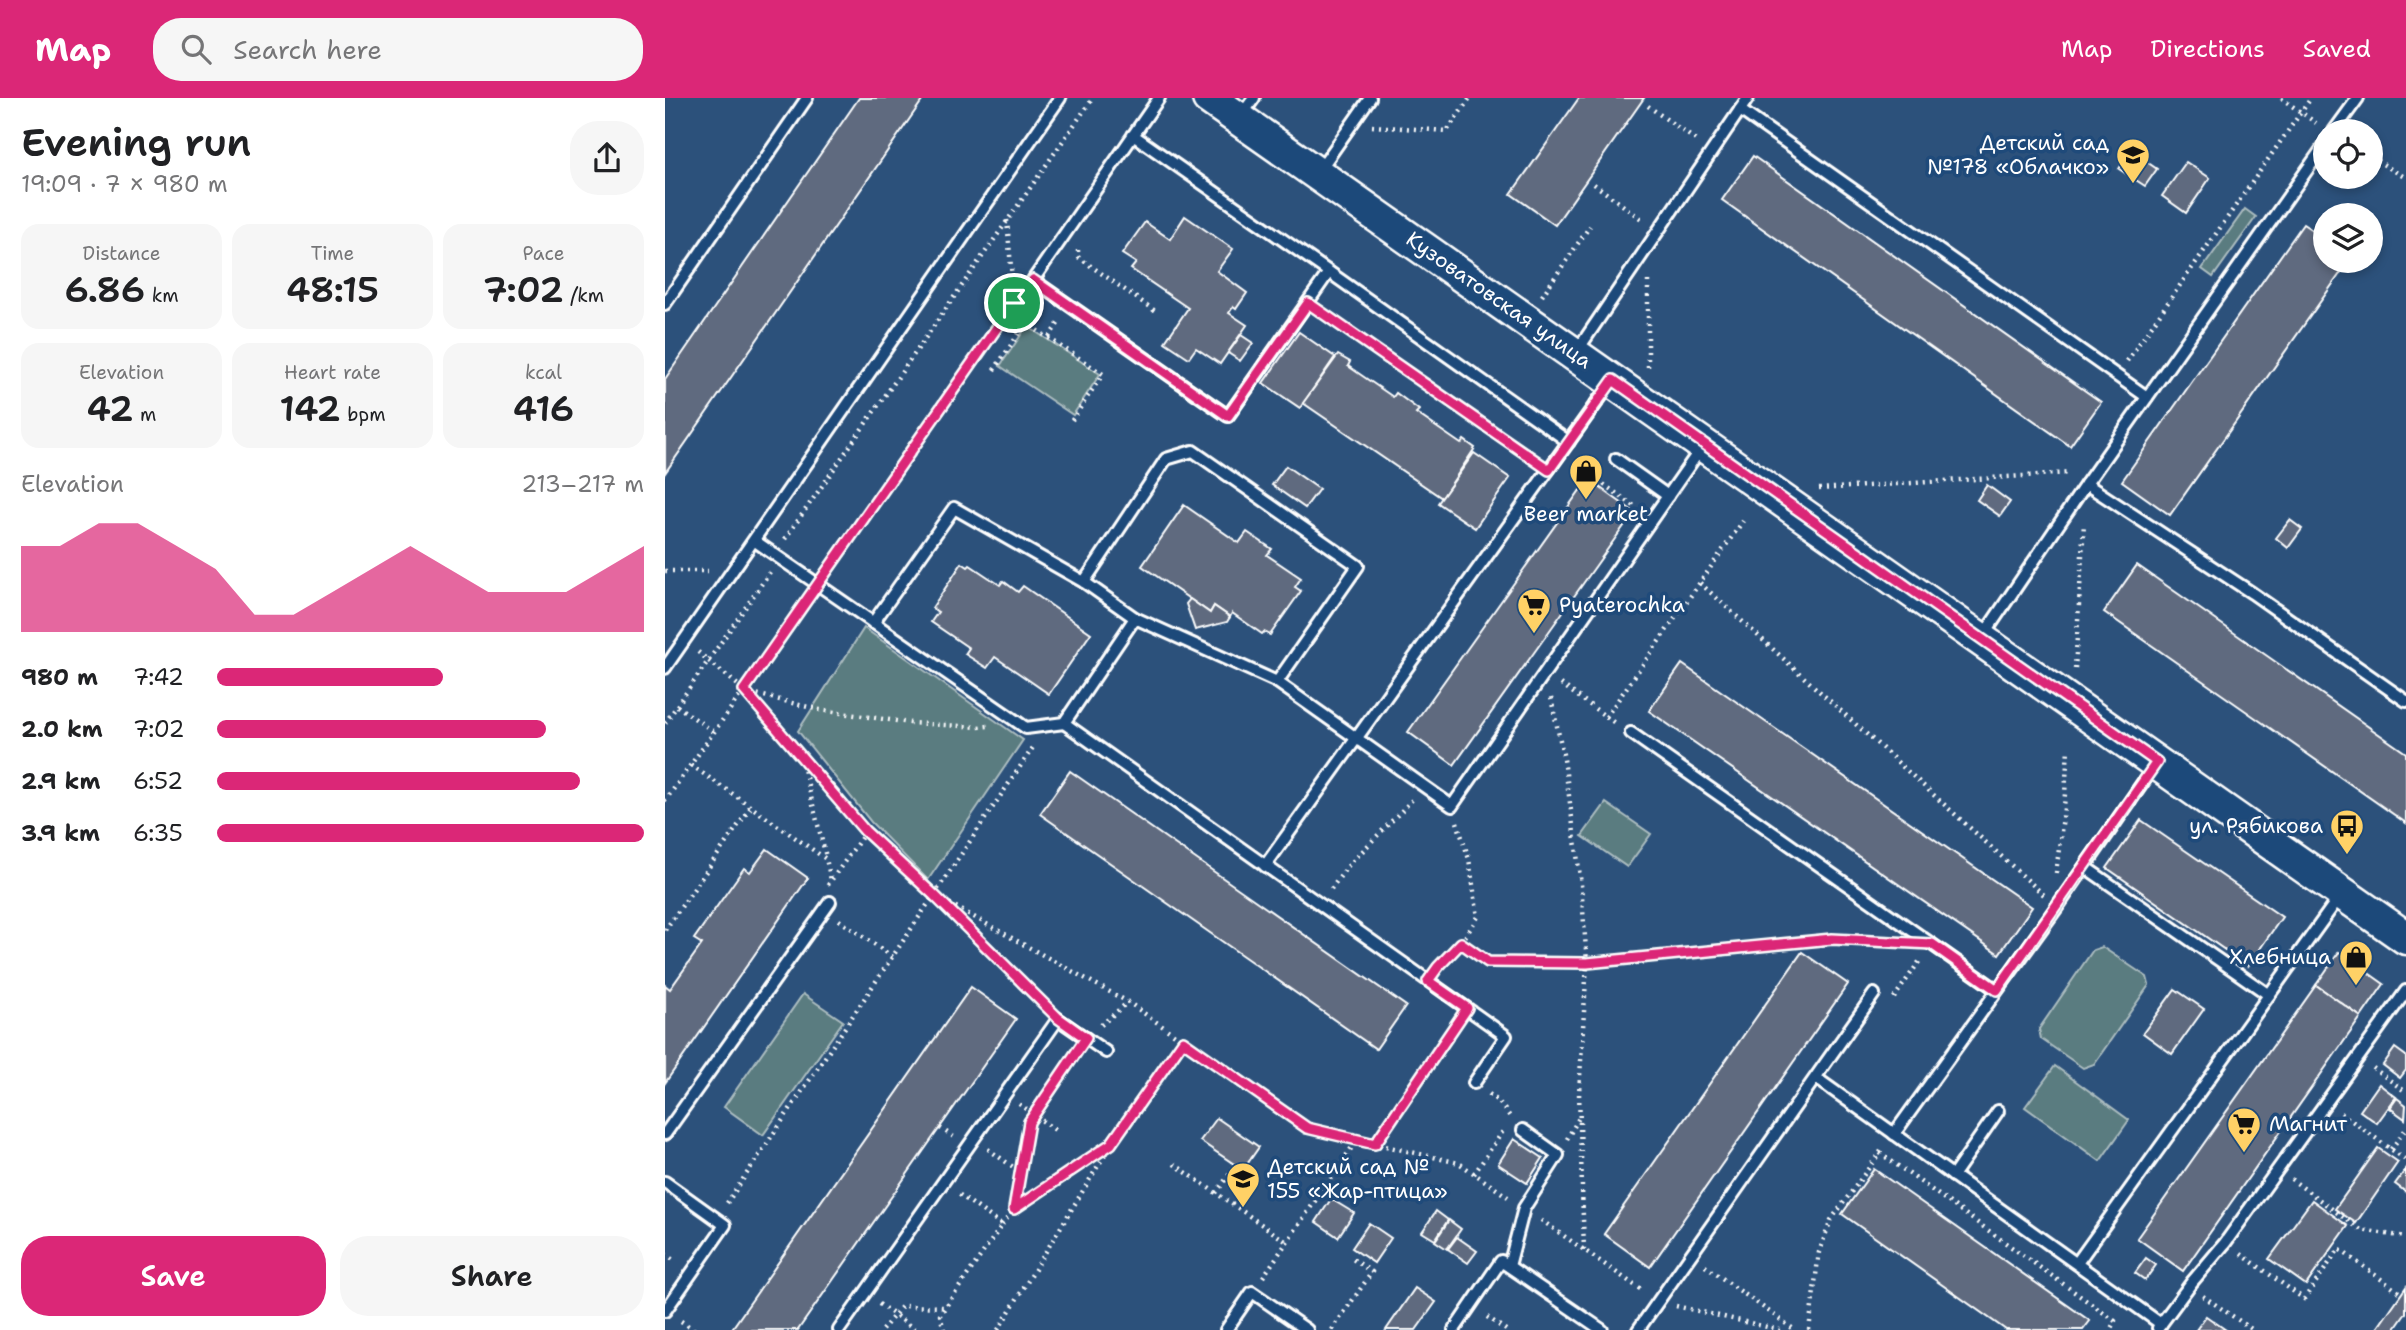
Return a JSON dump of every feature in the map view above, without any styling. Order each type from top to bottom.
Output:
[{"type":"street","name":"Кузоватовская улица","points":[[1209,98],[1246,108],[1317,173],[2406,938]]},
{"type":"lane","points":[[665,304],[807,98]]},
{"type":"lane","points":[[665,667],[1060,98]]},
{"type":"lane","points":[[1159,98],[1033,280],[1228,416],[1329,272]]},
{"type":"lane","points":[[1317,173],[1370,98]]},
{"type":"lane","points":[[1576,354],[1748,98]]},
{"type":"lane","points":[[2343,119],[2358,98]]},
{"type":"lane","points":[[1740,110],[2147,397]]},
{"type":"lane","points":[[1133,135],[1569,442]]},
{"type":"lane","points":[[1982,638],[2086,484],[2313,161]]},
{"type":"lane","points":[[1265,866],[1613,380]]},
{"type":"lane","points":[[873,623],[954,508],[1084,582],[1135,618],[1277,682],[1452,806],[1704,444]]},
{"type":"lane","points":[[1084,582],[1166,459],[1193,451],[1358,566],[1277,682]]},
{"type":"lane","points":[[1616,459],[1668,496]]},
{"type":"lane","points":[[2086,484],[2252,593],[2406,701]]},
{"type":"lane","points":[[755,541],[1026,728],[1064,723],[1506,1036],[1474,1083]]},
{"type":"lane","points":[[1064,723],[1135,618]]},
{"type":"lane","points":[[1630,733],[1997,990]]},
{"type":"lane","points":[[1894,1134],[2157,762]]},
{"type":"lane","points":[[2085,867],[2269,995]]},
{"type":"lane","points":[[2077,1263],[2342,893]]},
{"type":"lane","points":[[665,1134],[827,906]]},
{"type":"lane","points":[[1815,1078],[2077,1263],[2159,1327],[2278,1170],[2406,991]]},
{"type":"lane","points":[[1638,1330],[1873,994]]},
{"type":"lane","points":[[838,1330],[1058,1018],[1106,1052]]},
{"type":"lane","points":[[1953,1176],[1998,1111]]},
{"type":"lane","points":[[1510,1266],[1524,1208],[1558,1155],[1523,1130]]},
{"type":"lane","points":[[665,1182],[725,1225],[665,1311]]},
{"type":"lane","points":[[1454,1330],[1501,1261],[1602,1330]]},
{"type":"lane","points":[[1226,1330],[1252,1292],[1307,1330]]},
{"type":"path","points":[[665,723],[780,558],[785,537],[1093,98]]},
{"type":"path","points":[[1351,124],[1447,131],[1470,98]]},
{"type":"path","points":[[2281,98],[2313,121]]},
{"type":"path","points":[[2117,376],[2311,98]]},
{"type":"path","points":[[1648,106],[1712,151]]},
{"type":"path","points":[[2383,164],[2406,178]]},
{"type":"path","points":[[1594,184],[1658,232]]},
{"type":"path","points":[[1007,220],[1014,303]]},
{"type":"path","points":[[1541,297],[1590,226]]},
{"type":"path","points":[[1078,248],[1079,257],[1158,313]]},
{"type":"path","points":[[1648,248],[1648,371]]},
{"type":"path","points":[[665,801],[819,585],[1014,303],[1033,280]]},
{"type":"path","points":[[1308,303],[1549,470]]},
{"type":"path","points":[[994,370],[1026,323],[1103,374],[1072,419]]},
{"type":"path","points":[[1560,453],[1652,519]]},
{"type":"path","points":[[1817,489],[2070,473]]},
{"type":"path","points":[[2075,669],[2086,484]]},
{"type":"path","points":[[1607,717],[1743,521]]},
{"type":"path","points":[[665,571],[733,571]]},
{"type":"path","points":[[1700,583],[2055,904]]},
{"type":"path","points":[[684,640],[744,690],[865,831],[1058,1018]]},
{"type":"path","points":[[1546,674],[1564,759],[1581,884],[1587,963],[1579,1093],[1584,1250]]},
{"type":"path","points":[[744,690],[820,710],[910,723],[978,727],[1017,722]]},
{"type":"path","points":[[677,706],[714,732]]},
{"type":"path","points":[[716,1219],[1048,725]]},
{"type":"path","points":[[2055,904],[2068,749]]},
{"type":"path","points":[[801,756],[831,880]]},
{"type":"path","points":[[691,765],[826,859]]},
{"type":"path","points":[[1320,904],[1347,867],[1425,787]]},
{"type":"path","points":[[1428,981],[1461,943],[1478,917],[1469,859],[1452,806]]},
{"type":"path","points":[[665,930],[751,807]]},
{"type":"path","points":[[934,895],[1128,1002],[1307,1128],[1459,1163],[1658,1301],[1780,1330]]},
{"type":"path","points":[[827,906],[893,957]]},
{"type":"path","points":[[1461,943],[1488,962],[1587,963],[1832,939],[1932,944]]},
{"type":"path","points":[[1873,994],[1888,1006],[1932,944]]},
{"type":"path","points":[[1014,1209],[1029,1122],[1086,1038],[1128,1002]]},
{"type":"path","points":[[1375,1144],[1467,1008]]},
{"type":"path","points":[[998,1330],[1111,1144],[1183,1041]]},
{"type":"path","points":[[2358,1057],[2406,1092]]},
{"type":"path","points":[[1474,1083],[1499,1102],[1511,1119]]},
{"type":"path","points":[[1005,1094],[1055,1130]]},
{"type":"path","points":[[2326,1102],[2406,1160]]},
{"type":"path","points":[[1558,1155],[1581,1115]]},
{"type":"path","points":[[2391,1149],[2406,1129]]},
{"type":"path","points":[[1474,1174],[1504,1130]]},
{"type":"path","points":[[1809,1330],[1819,1252],[1831,1220],[1894,1134]]},
{"type":"path","points":[[973,1138],[1020,1172]]},
{"type":"path","points":[[1252,1292],[1357,1140]]},
{"type":"path","points":[[944,1330],[940,1315],[1014,1209],[1111,1144]]},
{"type":"path","points":[[1880,1153],[2115,1321],[2110,1330]]},
{"type":"path","points":[[1174,1164],[1287,1242]]},
{"type":"path","points":[[1216,1193],[1234,1168]]},
{"type":"path","points":[[2278,1170],[2361,1230],[2406,1237]]},
{"type":"path","points":[[942,1182],[1002,1225]]},
{"type":"path","points":[[2225,1242],[2304,1299],[2339,1249],[2399,1292]]},
{"type":"path","points":[[1690,1255],[1795,1330]]},
{"type":"path","points":[[1332,1330],[1372,1272],[1351,1258]]},
{"type":"path","points":[[2197,1298],[2204,1296],[2253,1330]]},
{"type":"path","points":[[882,1330],[902,1306],[946,1307]]},
{"type":"path","points":[[894,1315],[916,1330]]},
{"type":"green space","points":[[2245,209],[2256,217],[2213,277],[2202,269]]},
{"type":"green space","points":[[1027,326],[1100,374],[1073,415],[1000,366]]},
{"type":"green space","points":[[864,628],[1023,740],[928,880],[871,822],[798,731]]},
{"type":"green space","points":[[1606,803],[1651,834],[1627,867],[1582,836]]},
{"type":"green space","points":[[2102,947],[2147,977],[2149,985],[2094,1064],[2083,1068],[2041,1039],[2039,1029],[2093,950]]},
{"type":"green space","points":[[803,994],[843,1021],[763,1135],[724,1107]]},
{"type":"green space","points":[[2055,1066],[2129,1120],[2100,1161],[2025,1107]]},
{"type":"building","points":[[859,98],[924,98],[665,473],[665,379]]},
{"type":"building","points":[[1579,98],[1644,98],[1555,225],[1511,194]]},
{"type":"building","points":[[2131,151],[2157,169],[2145,186],[2119,169]]},
{"type":"building","points":[[1753,156],[2101,402],[2070,446],[1722,200]]},
{"type":"building","points":[[2186,162],[2210,178],[2186,213],[2162,196]]},
{"type":"building","points":[[1185,216],[1233,249],[1217,271],[1247,293],[1236,309],[1233,307],[1229,313],[1247,325],[1220,364],[1196,348],[1189,358],[1165,342],[1188,308],[1131,269],[1136,263],[1122,254],[1145,222],[1170,239]]},
{"type":"building","points":[[2303,224],[2313,231],[2313,273],[2341,273],[2170,515],[2122,481]]},
{"type":"building","points":[[1299,332],[1335,357],[1300,408],[1263,383]]},
{"type":"building","points":[[1241,335],[1253,343],[1240,361],[1228,353]]},
{"type":"building","points":[[1338,355],[1350,362],[1348,366],[1393,397],[1396,393],[1419,410],[1416,413],[1461,444],[1464,440],[1475,448],[1442,498],[1303,403]]},
{"type":"building","points":[[1474,453],[1510,478],[1475,528],[1438,503]]},
{"type":"building","points":[[1286,466],[1319,489],[1305,508],[1272,485]]},
{"type":"building","points":[[1588,479],[1634,512],[1454,765],[1408,732]]},
{"type":"building","points":[[1987,485],[2010,502],[2000,516],[1977,500]]},
{"type":"building","points":[[1184,505],[1239,543],[1247,532],[1272,549],[1267,555],[1301,578],[1295,587],[1301,591],[1270,635],[1264,632],[1262,634],[1232,613],[1230,617],[1214,606],[1210,613],[1142,566]]},
{"type":"building","points":[[2290,520],[2302,529],[2288,548],[2276,538]]},
{"type":"building","points":[[962,563],[968,567],[970,565],[1000,585],[1003,581],[1018,592],[1023,586],[1091,633],[1049,694],[995,657],[987,668],[965,654],[969,648],[931,622],[938,612],[932,608]]},
{"type":"building","points":[[2137,565],[2406,753],[2406,823],[2104,612]]},
{"type":"building","points":[[1190,599],[1210,613],[1214,606],[1230,617],[1227,622],[1195,630],[1186,604]]},
{"type":"building","points":[[1682,664],[2032,907],[1999,954],[1649,711]]},
{"type":"building","points":[[1070,771],[1406,1006],[1376,1049],[1040,814]]},
{"type":"building","points":[[2141,820],[2282,917],[2248,966],[2107,868]]},
{"type":"building","points":[[767,849],[808,878],[665,1083],[665,985],[670,989],[702,944],[694,939],[744,868],[750,872]]},
{"type":"building","points":[[1802,952],[1848,984],[1650,1267],[1604,1234]]},
{"type":"building","points":[[2339,952],[2384,984],[2361,1017],[2316,985]]},
{"type":"building","points":[[2316,985],[2361,1017],[2183,1271],[2137,1238]]},
{"type":"building","points":[[971,987],[1016,1019],[798,1330],[731,1330]]},
{"type":"building","points":[[2175,989],[2204,1009],[2172,1054],[2143,1033]]},
{"type":"building","points":[[2395,1048],[2406,1056],[2406,1070],[2400,1078],[2383,1065]]},
{"type":"building","points":[[2379,1084],[2396,1097],[2377,1123],[2360,1111]]},
{"type":"building","points":[[2397,1098],[2406,1105],[2405,1119],[2390,1108]]},
{"type":"building","points":[[1217,1118],[1259,1147],[1243,1170],[1200,1141]]},
{"type":"building","points":[[1514,1139],[1543,1158],[1527,1183],[1498,1164]]},
{"type":"building","points":[[2378,1148],[2398,1162],[2356,1223],[2335,1209]]},
{"type":"building","points":[[1874,1169],[2090,1321],[2083,1330],[2006,1330],[1842,1214]]},
{"type":"building","points":[[2406,1169],[2406,1192],[2395,1184]]},
{"type":"building","points":[[1331,1199],[1354,1213],[1338,1237],[1316,1222]]},
{"type":"building","points":[[2312,1200],[2348,1226],[2306,1285],[2269,1259]]},
{"type":"building","points":[[1436,1211],[1448,1220],[1435,1240],[1422,1232]]},
{"type":"building","points":[[1449,1220],[1461,1229],[1447,1249],[1435,1241]]},
{"type":"building","points":[[1369,1223],[1391,1238],[1374,1263],[1352,1248]]},
{"type":"building","points":[[1457,1237],[1477,1251],[1468,1263],[1448,1249]]},
{"type":"building","points":[[2146,1258],[2156,1265],[2145,1280],[2135,1273]]},
{"type":"building","points":[[2406,1287],[2406,1313],[2394,1330],[2376,1330]]},
{"type":"building","points":[[1415,1288],[1436,1302],[1416,1330],[1386,1330]]},
{"type":"building","points":[[2206,1316],[2226,1330],[2196,1330]]},
{"type":"place","name":"Детский сад №178 «Облачко»","points":[[2133,185]]},
{"type":"place","name":"Beer market","points":[[1586,501]]},
{"type":"place","name":"Pyaterochka","points":[[1534,635]]},
{"type":"place","name":"ул. Рябикова","points":[[2347,856]]},
{"type":"place","name":"Хлебница","points":[[2356,987]]},
{"type":"place","name":"Магнит","points":[[2244,1154]]},
{"type":"place","name":"Детский сад № 155 «Жар-птица»","points":[[1243,1209]]},
{"type":"route","points":[[1033,280],[1228,416],[1308,303],[1549,470],[1613,380],[2157,762],[1997,990],[1932,944],[1832,939],[1587,963],[1488,962],[1461,943],[1428,981],[1467,1008],[1375,1144],[1307,1128],[1183,1041],[1111,1144],[1014,1209],[1029,1122],[1086,1038],[1058,1018],[865,831],[744,690],[1014,303],[1033,280]]}]
